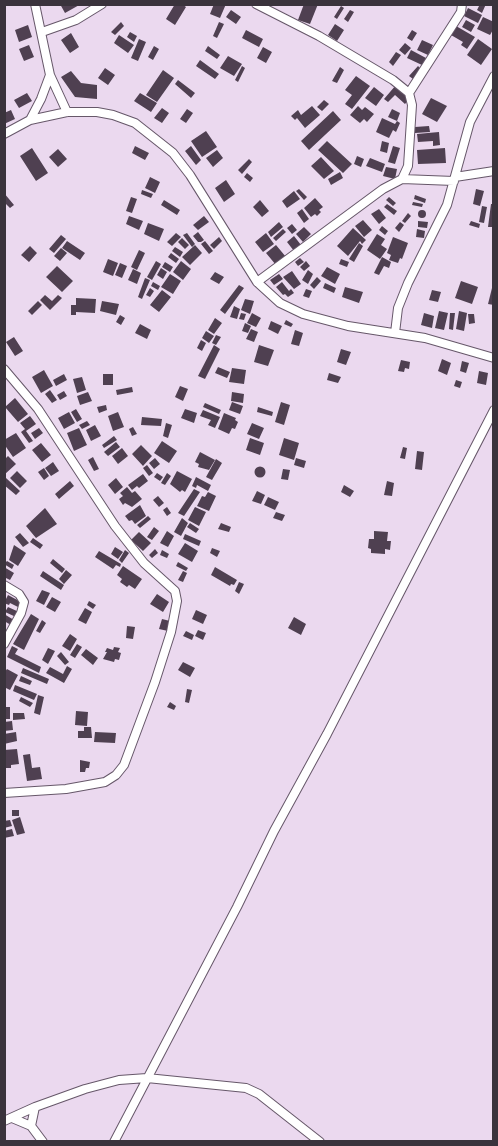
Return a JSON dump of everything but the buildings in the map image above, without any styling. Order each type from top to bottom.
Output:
[{"type":"street","points":[[35,4],[50,75],[67,111]]},
{"type":"street","points":[[42,32],[76,20],[102,4]]},
{"type":"street","points":[[256,4],[319,36],[393,80],[409,93],[412,105],[408,166],[402,178]]},
{"type":"street","points":[[409,93],[461,12],[462,4]]},
{"type":"street","points":[[30,120],[50,75]]},
{"type":"street","points":[[395,333],[398,308],[447,205],[470,122],[494,76]]},
{"type":"street","points":[[4,134],[30,120],[67,111],[98,112],[135,123],[167,148],[190,175],[257,282],[280,303],[303,314],[348,326],[425,338],[494,358]]},
{"type":"street","points":[[257,282],[383,189],[402,178],[455,179],[494,171]]},
{"type":"street","points":[[4,369],[38,409],[115,526],[144,563],[175,591],[177,601],[171,632],[155,682],[124,765],[116,775],[105,782],[66,789],[4,793]]},
{"type":"street","points":[[114,1142],[494,410]]},
{"type":"street","points":[[4,585],[18,594],[24,602],[21,613],[4,644]]},
{"type":"street","points":[[8,1119],[85,1089],[119,1080],[147,1078],[246,1088],[259,1094],[320,1142]]},
{"type":"street","points":[[31,1126],[35,1107]]},
{"type":"street","points":[[8,1119],[31,1126],[43,1142]]}]
